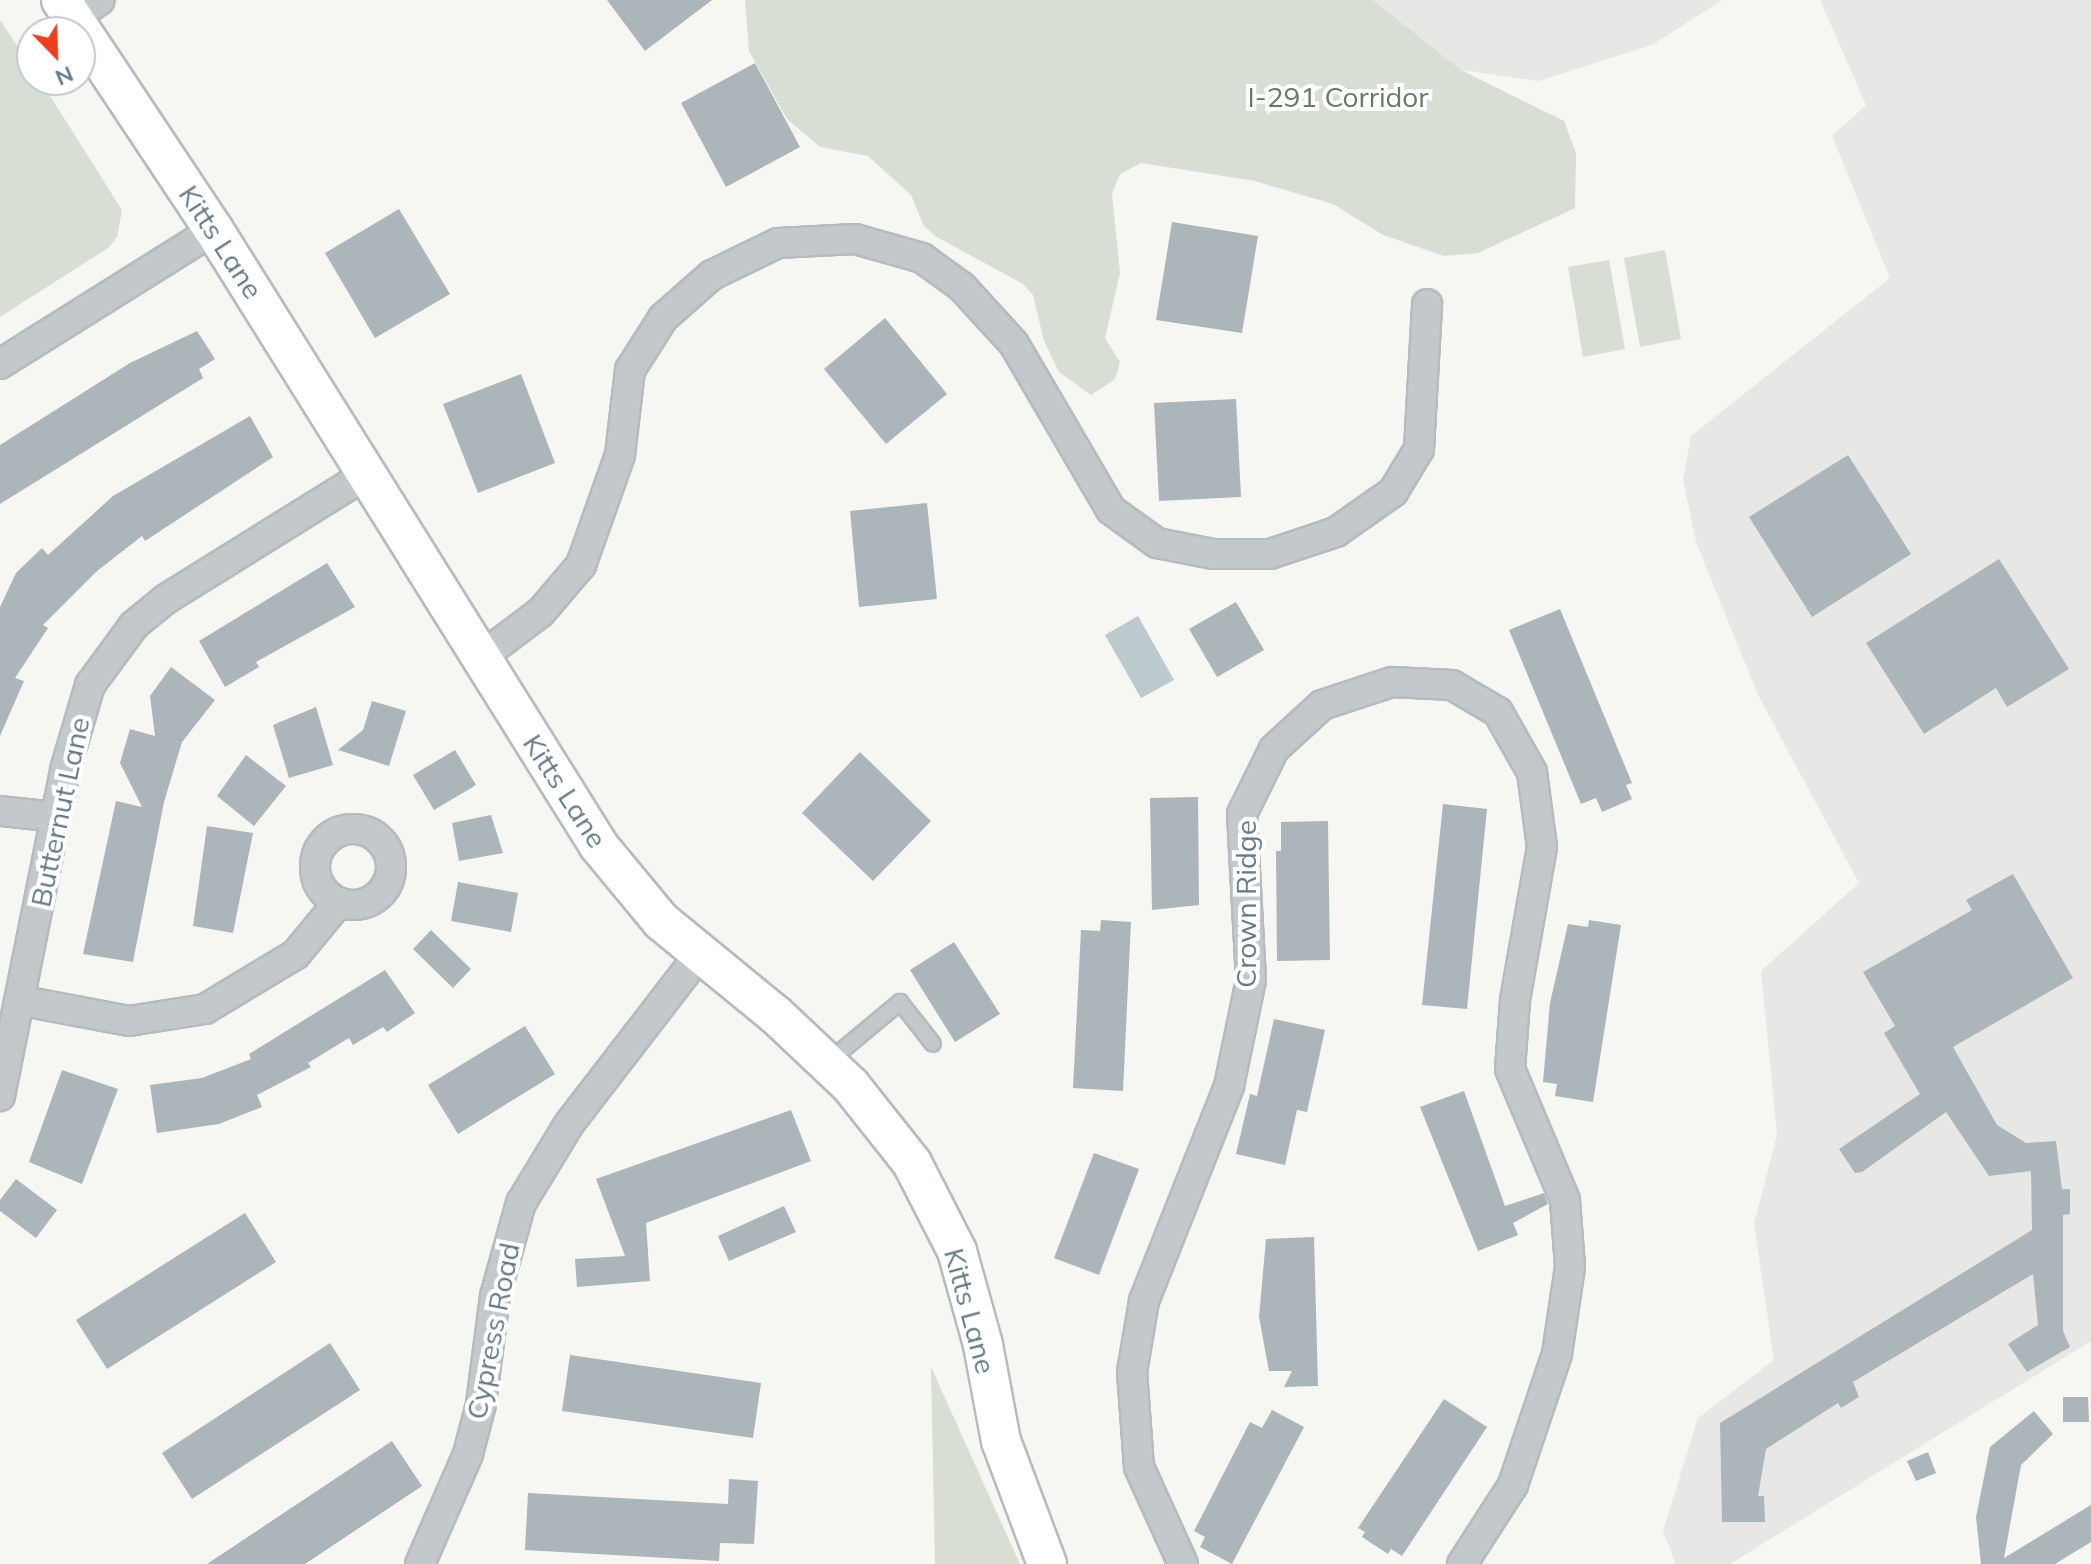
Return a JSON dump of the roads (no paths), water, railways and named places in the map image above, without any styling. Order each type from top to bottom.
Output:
[{"type":"street","name":"Kitts Lane","points":[[78,6],[480,658],[618,871],[699,955],[828,1063],[882,1120],[912,1163],[957,1251],[983,1345],[1001,1441],[1047,1564]]},
{"type":"street","points":[[0,364],[214,230]]},
{"type":"street","points":[[480,658],[541,612],[581,565],[620,455],[630,370],[663,318],[712,275],[778,243],[855,239],[922,258],[942,272],[1014,344],[1111,510],[1157,543],[1213,554],[1270,554],[1336,532],[1393,492],[1419,449],[1427,304]]},
{"type":"street","name":"Butternut Lane","points":[[0,1096],[23,1001],[56,817],[90,685],[134,625],[208,571],[367,474]]},
{"type":"street","name":"Crown Ridge","points":[[1183,1564],[1139,1467],[1132,1372],[1144,1301],[1229,1086],[1251,980],[1242,814],[1274,749],[1322,705],[1392,682],[1452,685],[1498,712],[1532,772],[1542,847],[1515,1000],[1510,1069],[1565,1200],[1570,1267],[1557,1354],[1513,1485],[1462,1564]]},
{"type":"street","points":[[0,811],[56,817]]},
{"type":"street","points":[[23,1001],[129,1021],[205,1009],[296,954],[338,903]]},
{"type":"street","name":"Cypress Road","points":[[420,1564],[468,1454],[481,1404],[495,1296],[521,1203],[569,1124],[699,955]]},
{"type":"lane","points":[[828,1063],[900,1002],[933,1044]]},
{"type":"park label","name":"I-291 Corridor","points":[[1338,97]]}]
